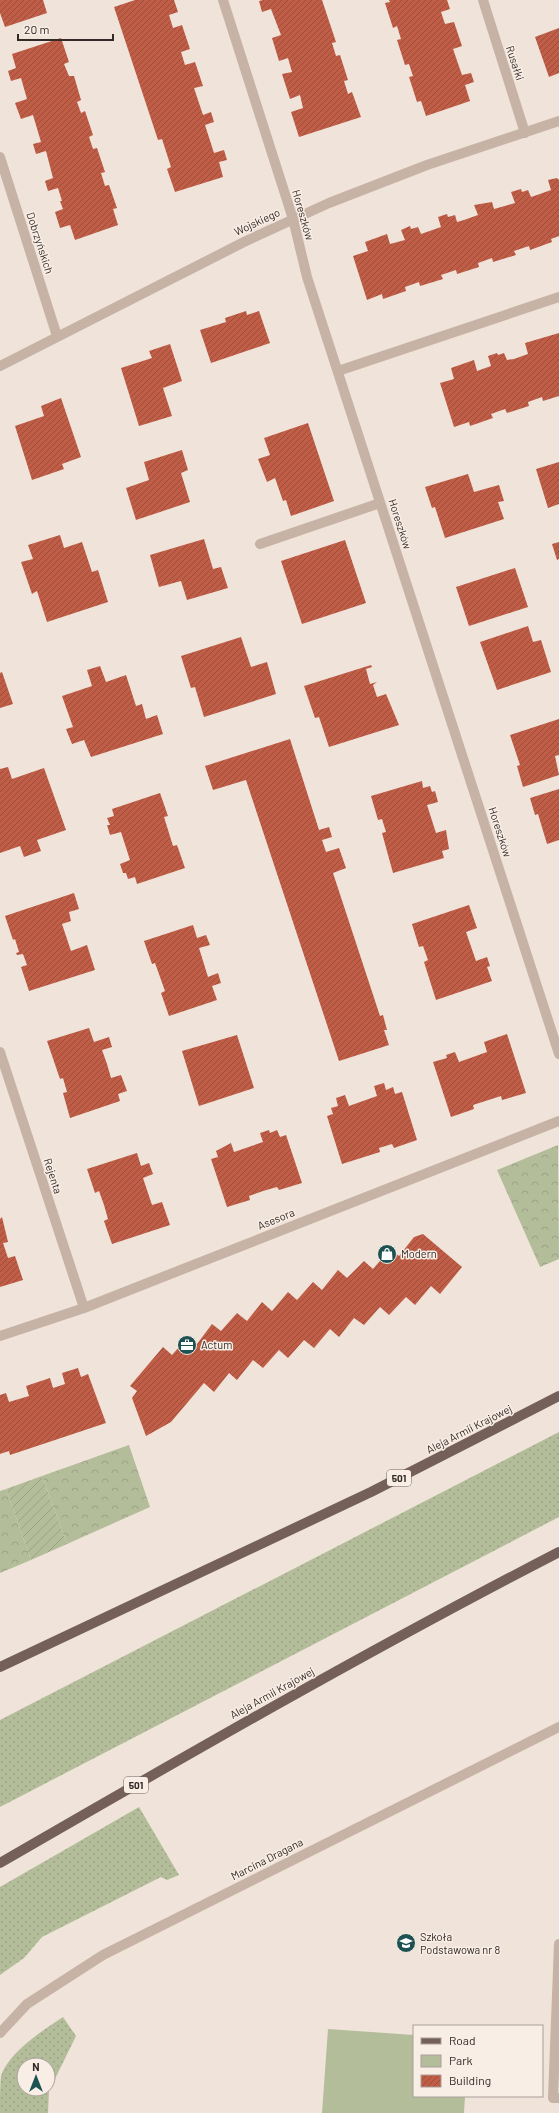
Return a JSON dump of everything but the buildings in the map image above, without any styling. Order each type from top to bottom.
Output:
[{"type":"main road","name":"Aleja Armii Krajowej","points":[[0,1667],[371,1492],[559,1396]]},
{"type":"main road","name":"Aleja Armii Krajowej","points":[[0,1863],[278,1703],[434,1616],[559,1552]]},
{"type":"street","name":"Horeszków","points":[[223,0],[293,219],[307,277],[559,1054]]},
{"type":"street","name":"Rusałki","points":[[482,0],[525,132]]},
{"type":"street","name":"Wojskiego","points":[[0,366],[57,336],[293,219],[329,203],[428,165],[559,121]]},
{"type":"street","name":"Dobrzyńskich","points":[[0,158],[57,336]]},
{"type":"street","points":[[338,371],[559,297]]},
{"type":"street","points":[[260,544],[380,503]]},
{"type":"street","name":"Rejenta","points":[[0,1052],[84,1308]]},
{"type":"street","name":"Asesora","points":[[0,1336],[84,1308],[559,1120]]},
{"type":"street","name":"Marcina Dragana","points":[[0,2033],[27,2004],[103,1955],[559,1727]]},
{"type":"street","points":[[559,1944],[553,2098],[559,2098]]},
{"type":"green space","points":[[558,1145],[559,1259],[540,1267],[497,1170]]},
{"type":"green space","points":[[559,1432],[559,1517],[0,1807],[0,1720]]},
{"type":"green space","points":[[129,1445],[150,1507],[67,1544],[42,1476]]},
{"type":"green space","points":[[42,1476],[67,1544],[31,1560],[6,1489]]},
{"type":"green space","points":[[6,1489],[31,1560],[0,1573],[0,1491]]},
{"type":"green space","points":[[139,1807],[179,1875],[167,1880],[161,1877],[42,1937],[24,1958],[0,1975],[0,1887]]},
{"type":"green space","points":[[63,2017],[76,2036],[56,2077],[56,2057],[16,2057],[16,2097],[49,2097],[48,2113],[0,2113],[1,2076],[5,2067],[19,2050],[36,2035]]},
{"type":"green space","points":[[328,2029],[413,2035],[413,2097],[465,2097],[464,2113],[322,2113]]},
{"type":"place","name":"Modern","points":[[387,1254]]},
{"type":"place","name":"Actum","points":[[187,1345]]},
{"type":"place","name":"Szkoła Podstawowa nr 8","points":[[406,1943]]}]
